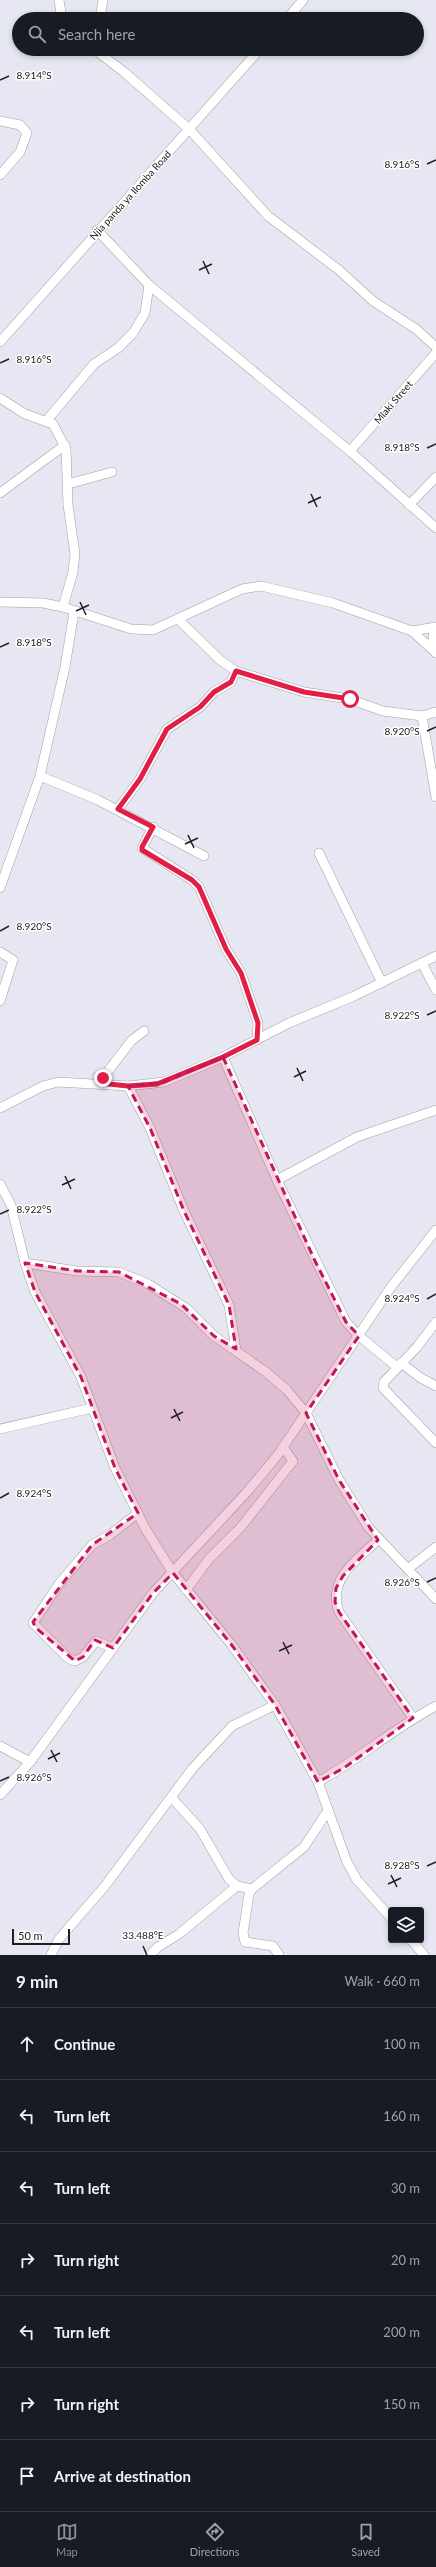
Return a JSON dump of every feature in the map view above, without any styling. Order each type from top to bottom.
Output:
[{"type":"street","points":[[59,0],[61,12]]},
{"type":"street","points":[[101,12],[103,0]]},
{"type":"street","points":[[293,12],[303,0]]},
{"type":"street","points":[[103,56],[124,72],[189,129],[268,216],[339,270],[373,301],[416,329],[436,347]]},
{"type":"street","name":"Njia panda ya Ilomba Road","points":[[0,342],[97,230],[254,56]]},
{"type":"street","points":[[0,121],[20,125],[27,133],[20,152],[0,175]]},
{"type":"street","points":[[97,230],[149,285],[350,451],[436,528]]},
{"type":"street","points":[[47,420],[94,364],[118,348],[133,333],[145,313],[149,285]]},
{"type":"street","name":"Mlaki Street","points":[[350,451],[436,353]]},
{"type":"street","points":[[0,398],[25,414],[47,420],[58,429],[65,445],[68,505],[75,554],[73,572],[63,607]]},
{"type":"street","points":[[0,493],[65,445]]},
{"type":"street","points":[[68,484],[112,472]]},
{"type":"street","points":[[409,505],[436,477]]},
{"type":"street","points":[[0,602],[43,603],[63,607],[74,612],[131,629],[153,630],[179,620],[242,589],[261,586],[334,603],[412,631],[434,651]]},
{"type":"street","points":[[0,888],[40,776],[65,667],[74,612]]},
{"type":"street","points":[[179,620],[220,660],[236,671],[304,692],[350,699],[383,711],[422,716],[436,712]]},
{"type":"street","points":[[412,631],[435,627],[434,651]]},
{"type":"street","points":[[118,809],[140,779],[167,729],[200,707],[214,692],[231,682],[236,671]]},
{"type":"street","points":[[422,716],[436,797]]},
{"type":"street","points":[[40,776],[118,809],[204,856]]},
{"type":"street","points":[[153,827],[142,848],[192,880],[199,887],[226,949],[241,973],[258,1023],[257,1040]]},
{"type":"street","points":[[319,853],[382,983]]},
{"type":"street","points":[[0,952],[13,960],[0,1001]]},
{"type":"street","points":[[0,1108],[47,1084],[68,1081],[128,1086],[164,1082],[223,1057],[289,1023],[382,983],[436,957]]},
{"type":"street","points":[[429,977],[436,957]]},
{"type":"street","points":[[422,963],[436,990]]},
{"type":"street","points":[[99,1083],[131,1041],[144,1031]]},
{"type":"street","points":[[223,1057],[277,1180],[342,1315],[359,1336],[399,1365],[436,1386]]},
{"type":"street","points":[[128,1086],[150,1128],[184,1211],[229,1305],[236,1350]]},
{"type":"street","points":[[277,1180],[357,1137],[436,1110]]},
{"type":"street","points":[[0,1184],[10,1205],[25,1263],[35,1292],[80,1377],[115,1468],[138,1513],[173,1574],[231,1644],[274,1705],[318,1782],[327,1812],[347,1862],[357,1880],[388,1915]]},
{"type":"street","points":[[0,1796],[30,1762],[153,1593],[173,1574],[246,1493],[282,1447],[391,1287],[436,1230]]},
{"type":"street","points":[[25,1263],[87,1272],[119,1272],[148,1284],[181,1304],[214,1336],[236,1350],[282,1386],[306,1413],[339,1480],[378,1540],[409,1568],[436,1598]]},
{"type":"street","points":[[436,1322],[418,1347],[384,1382],[385,1392],[436,1443]]},
{"type":"street","points":[[0,1429],[92,1408]]},
{"type":"street","points":[[186,1590],[209,1559],[241,1527],[293,1461],[282,1447]]},
{"type":"street","points":[[113,1648],[96,1641],[83,1657],[75,1661],[68,1658],[33,1623],[59,1584],[92,1545],[110,1535],[138,1513]]},
{"type":"street","points":[[378,1540],[343,1576],[336,1588],[335,1602],[339,1612],[413,1718]]},
{"type":"street","points":[[409,1568],[436,1547]]},
{"type":"street","points":[[51,1955],[58,1939],[105,1886],[143,1832],[172,1798],[192,1769],[232,1726],[274,1705]]},
{"type":"street","points":[[318,1782],[344,1768],[413,1718],[436,1706]]},
{"type":"street","points":[[0,1746],[30,1762]]},
{"type":"street","points":[[172,1798],[200,1830],[226,1875],[237,1886],[252,1889]]},
{"type":"street","points":[[279,1955],[273,1946],[245,1942],[243,1933],[252,1889],[304,1848],[327,1812]]},
{"type":"street","points":[[150,1955],[158,1946],[179,1934],[237,1886]]},
{"type":"street","points":[[414,1943],[424,1955]]},
{"type":"highlighted area","points":[[223,1057],[315,1261],[346,1322],[359,1336],[306,1413],[339,1480],[378,1540],[343,1576],[336,1588],[335,1602],[339,1612],[413,1718],[344,1768],[318,1782],[275,1705],[231,1644],[173,1573],[153,1593],[113,1648],[95,1640],[83,1657],[75,1661],[36,1628],[33,1622],[92,1545],[138,1513],[115,1468],[81,1377],[35,1292],[25,1263],[77,1271],[119,1272],[181,1304],[214,1336],[236,1349],[229,1305],[184,1211],[150,1128],[128,1086],[164,1082]]},
{"type":"route","points":[[103,1078],[99,1083],[128,1086],[157,1084],[223,1057],[257,1040],[258,1023],[241,973],[226,949],[204,895],[196,883],[192,880],[178,870],[142,850],[142,847],[153,827],[118,809],[140,779],[154,750],[167,729],[200,707],[214,692],[231,682],[236,671],[304,692],[350,699]]}]
